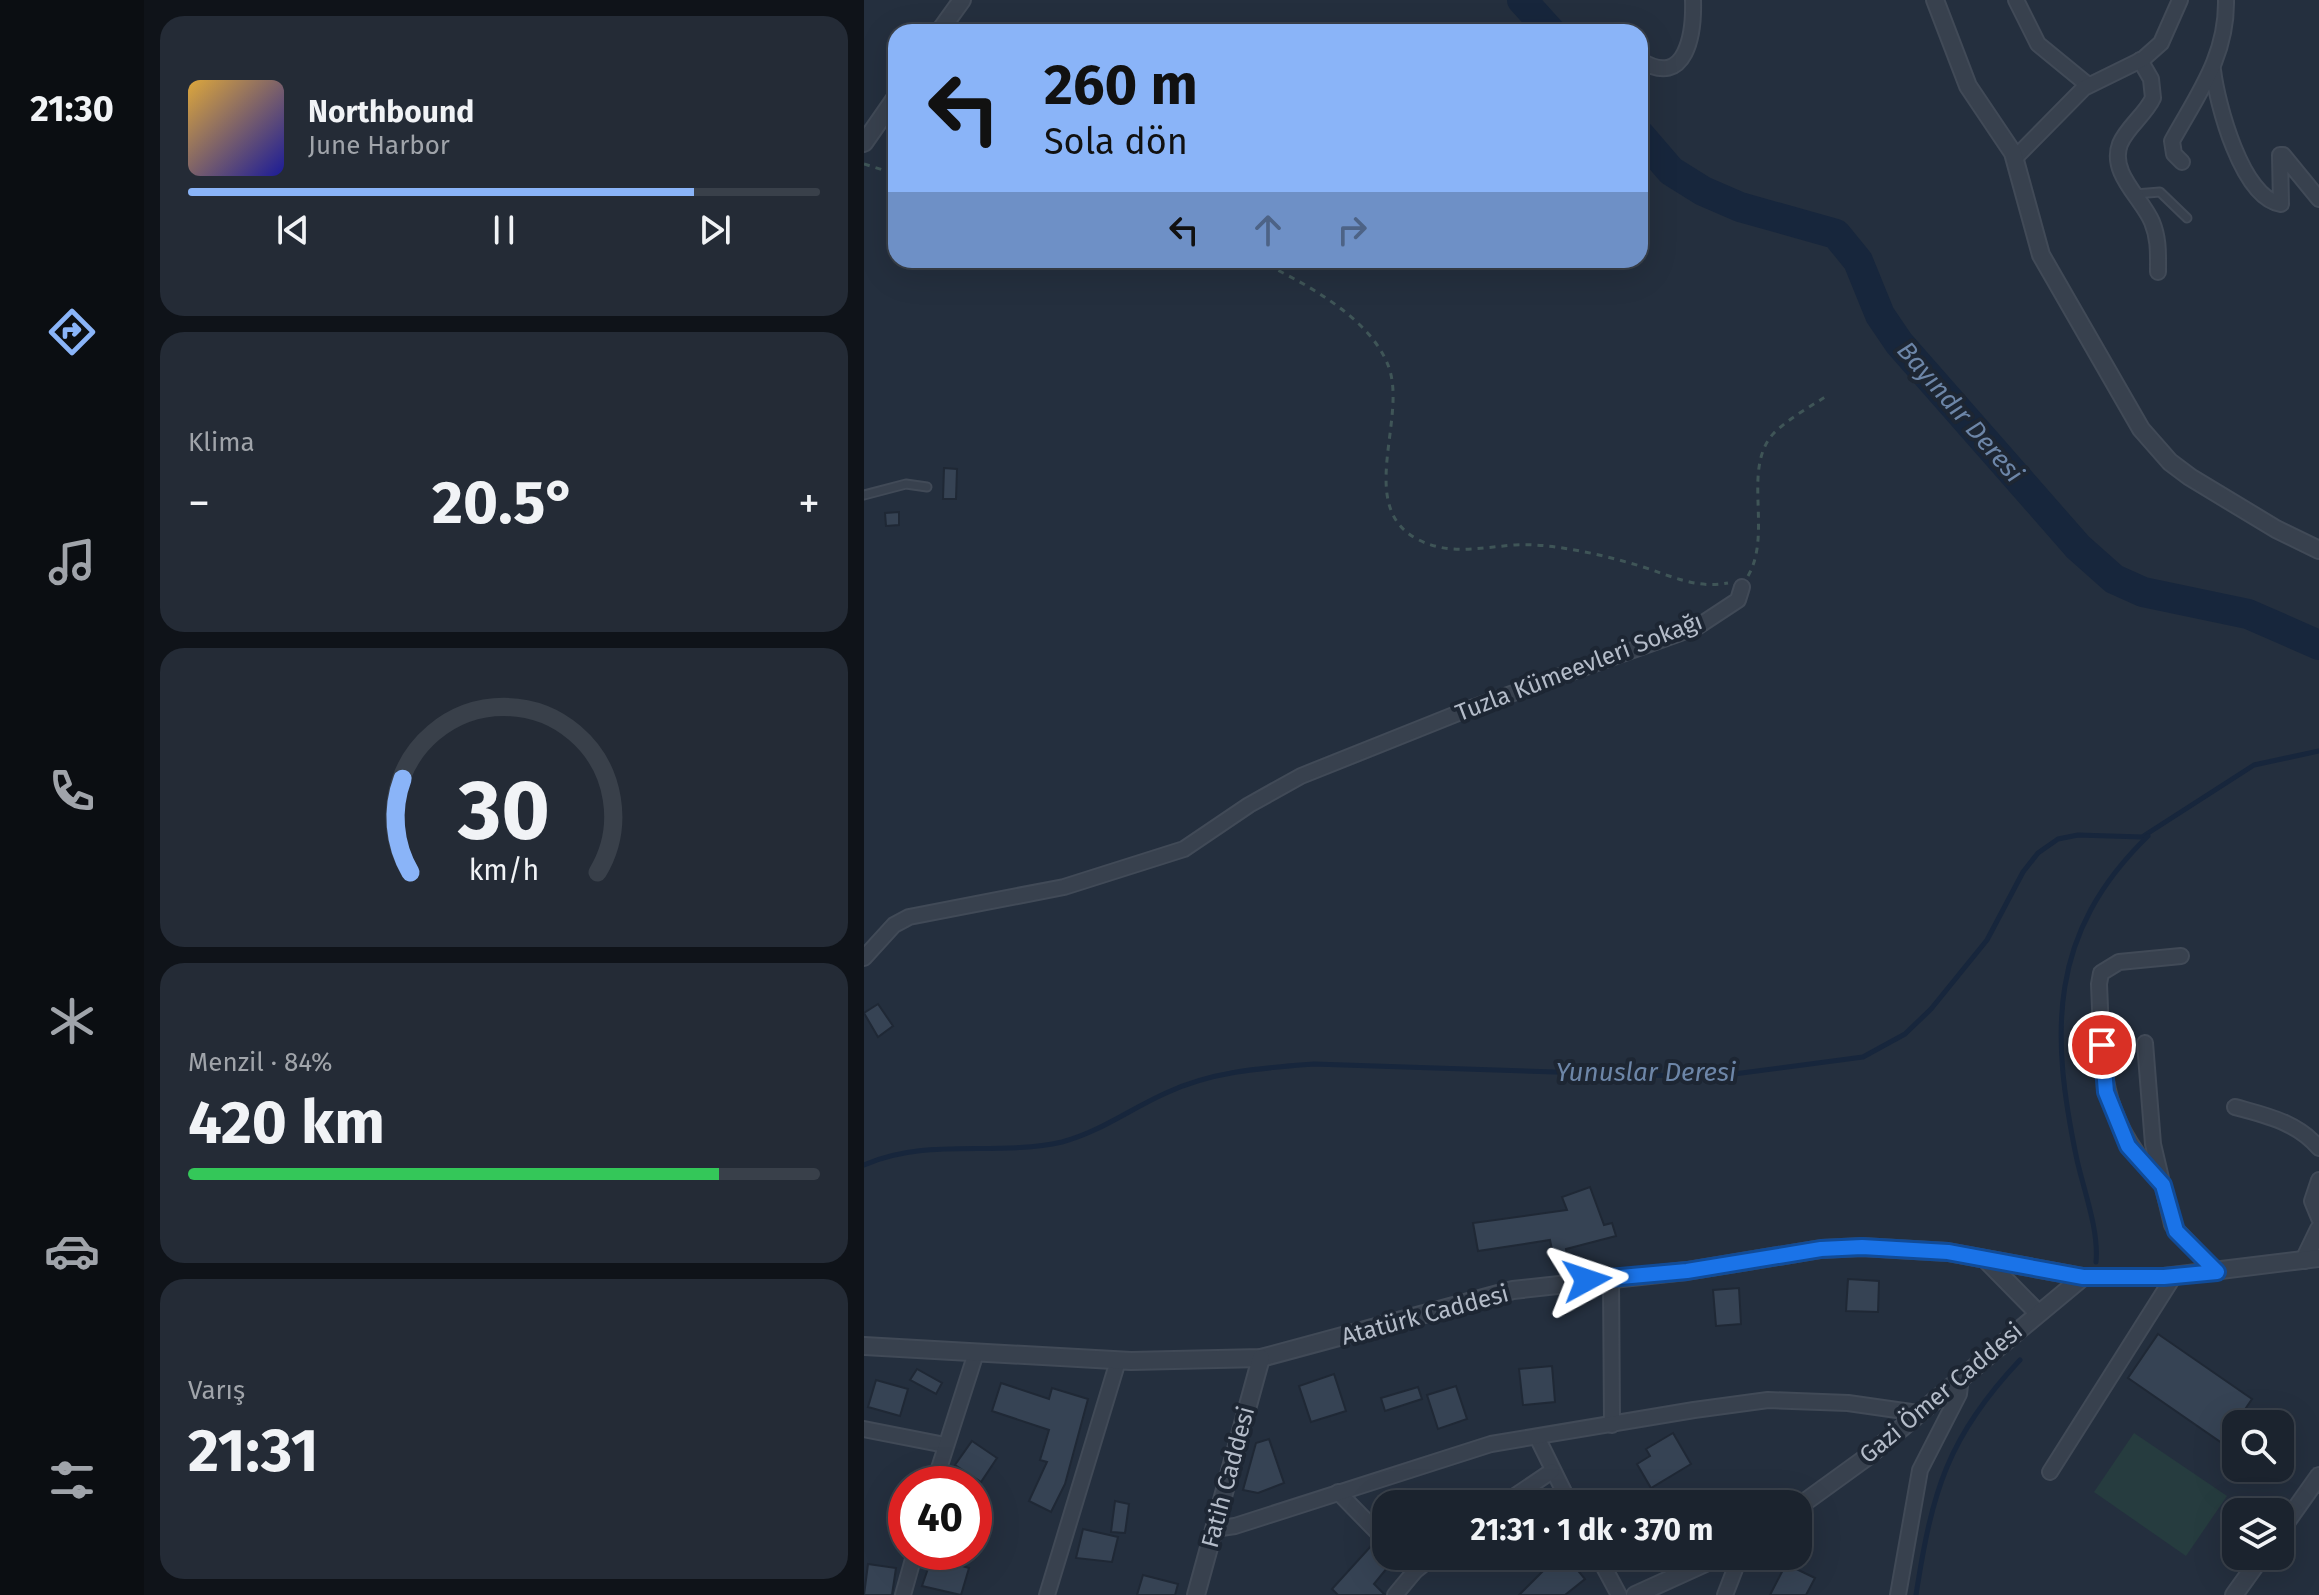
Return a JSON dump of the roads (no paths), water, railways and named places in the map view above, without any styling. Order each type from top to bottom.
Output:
[{"type":"street","points":[[945,24],[962,0]]},
{"type":"street","points":[[1648,63],[1659,67],[1669,66],[1684,57],[1692,36],[1693,0]]},
{"type":"street","points":[[1935,0],[1968,86],[2015,158],[2041,255],[2141,429],[2170,462],[2190,477],[2276,529],[2319,550]]},
{"type":"street","points":[[2016,0],[2038,44],[2088,85]]},
{"type":"street","points":[[2015,158],[2088,85],[2140,60],[2161,43],[2180,0]]},
{"type":"street","points":[[2182,162],[2174,154],[2172,141],[2213,70],[2224,31],[2226,0]]},
{"type":"street","points":[[2140,60],[2151,79],[2153,98],[2121,142],[2118,153],[2122,174],[2157,234],[2158,272]]},
{"type":"street","points":[[2213,70],[2217,101],[2233,149],[2264,193],[2277,205],[2281,204],[2279,163],[2280,155],[2283,155],[2319,199]]},
{"type":"street","points":[[864,143],[888,108]]},
{"type":"street","name":"Tuzla Kümeevleri Sokağı","points":[[864,958],[894,925],[909,917],[1064,887],[1184,849],[1249,805],[1301,776],[1466,710],[1697,627],[1738,600],[1742,587]]},
{"type":"street","points":[[2163,1185],[2128,1146],[2106,1092],[2099,984],[2101,973],[2119,962],[2181,956]]},
{"type":"street","points":[[2145,1043],[2153,1144],[2172,1225],[2217,1272]]},
{"type":"street","points":[[2235,1107],[2285,1121],[2304,1132],[2319,1148]]},
{"type":"street","points":[[2319,1180],[2312,1201],[2319,1218]]},
{"type":"street","points":[[2312,1259],[2319,1229]]},
{"type":"street","name":"Atatürk Caddesi","points":[[864,1346],[1118,1361],[1261,1358],[1513,1290],[1714,1267],[1821,1249],[1910,1249],[2083,1277],[2174,1276],[2312,1259]]},
{"type":"street","points":[[1986,1260],[2038,1313]]},
{"type":"street","points":[[2050,1472],[2174,1276]]},
{"type":"street","name":"Gazi Ömer Caddesi","points":[[1812,1496],[2083,1277]]},
{"type":"street","points":[[1611,1278],[1612,1425]]},
{"type":"street","points":[[939,1466],[976,1353]]},
{"type":"street","name":"Fatih Caddesi","points":[[1196,1595],[1261,1358]]},
{"type":"street","points":[[1047,1595],[1118,1361]]},
{"type":"street","points":[[1898,1595],[1920,1470],[1959,1394],[1961,1377]]},
{"type":"street","points":[[1214,1529],[1243,1524],[1465,1451],[1537,1437],[1768,1400],[1848,1403],[1918,1413]]},
{"type":"street","points":[[864,1429],[945,1445]]},
{"type":"street","points":[[1537,1437],[1562,1490]]},
{"type":"street","points":[[1524,1490],[1552,1471]]},
{"type":"street","points":[[2294,1511],[2319,1476]]},
{"type":"street","points":[[1338,1492],[1372,1527]]},
{"type":"street","points":[[903,1595],[910,1570]]},
{"type":"street","points":[[1606,1570],[1619,1595]]},
{"type":"street","points":[[1635,1595],[1690,1570]]},
{"type":"street","points":[[1725,1595],[1735,1570]]},
{"type":"street","points":[[2234,1595],[2252,1570]]},
{"type":"street","points":[[1395,1595],[1415,1571]]},
{"type":"lane","points":[[2135,194],[2160,192],[2187,218]]},
{"type":"lane","points":[[864,495],[906,484],[927,487]]},
{"type":"waterway","name":"Bayındır Deresi","points":[[1522,0],[1544,24]]},
{"type":"waterway","name":"Bayındır Deresi","points":[[1648,144],[1671,171],[1703,191],[1740,207],[1836,234],[1858,261],[1880,315],[1899,343],[2078,547],[2114,579],[2143,592],[2248,614],[2319,645]]},
{"type":"waterway","name":"Yunuslar Deresi","points":[[864,1165],[888,1157],[936,1149],[1012,1148],[1062,1142],[1184,1086],[1220,1075],[1257,1069],[1314,1064],[1711,1077],[1863,1057],[1905,1034],[1931,1009],[1987,940],[2023,872],[2038,853],[2058,839],[2078,835],[2142,837],[2254,765],[2319,751]]},
{"type":"waterway","points":[[2096,1262],[2093,1224],[2077,1160],[2063,1069],[2061,1027],[2065,986],[2074,947],[2091,910],[2115,873],[2148,836]]},
{"type":"waterway","points":[[1916,1595],[1929,1526],[1947,1468],[1975,1415],[2020,1360]]}]
